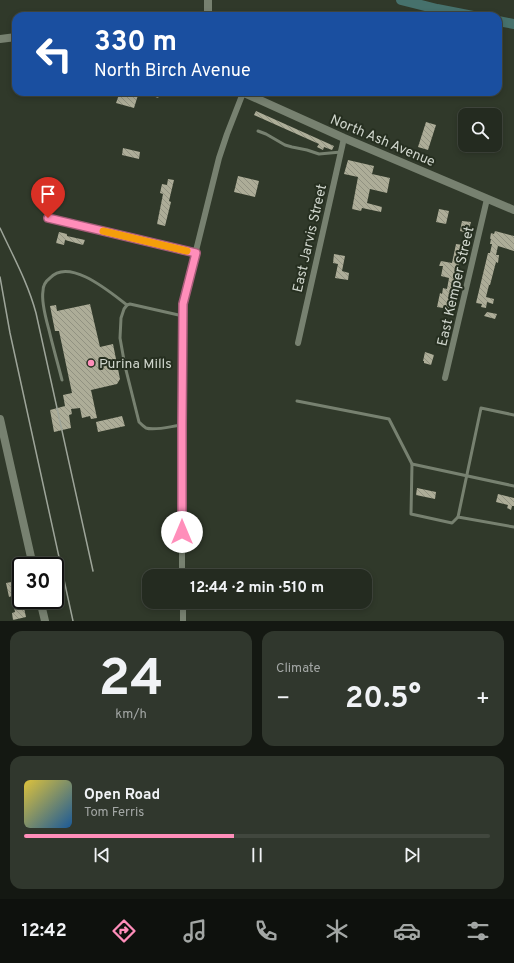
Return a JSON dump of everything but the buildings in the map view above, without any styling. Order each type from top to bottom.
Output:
[{"type":"street","points":[[208,0],[208,12]]},
{"type":"street","points":[[0,39],[12,38]]},
{"type":"street","points":[[182,569],[183,304],[218,158],[241,96]]},
{"type":"street","name":"North Ash Avenue","points":[[252,96],[344,138],[514,210]]},
{"type":"street","name":"East Jarvis Street","points":[[298,344],[344,138]]},
{"type":"street","name":"East Kemper Street","points":[[445,378],[488,199]]},
{"type":"street","points":[[48,218],[196,253]]},
{"type":"street","points":[[0,419],[3,446],[31,557]]},
{"type":"street","points":[[42,609],[44,621]]},
{"type":"street","points":[[183,609],[183,621]]},
{"type":"lane","points":[[258,132],[266,134],[285,145],[319,154],[341,152]]},
{"type":"lane","points":[[62,380],[44,310],[43,291],[47,281],[53,274],[64,271],[76,273],[88,277],[99,284],[126,305],[130,304],[183,316]]},
{"type":"lane","points":[[126,305],[121,318],[120,338],[125,366],[139,422],[147,428],[153,429],[182,425]]},
{"type":"lane","points":[[297,401],[389,419],[412,464],[411,514],[452,523],[458,517],[481,408],[514,415]]},
{"type":"lane","points":[[412,464],[514,486]]},
{"type":"lane","points":[[458,517],[514,527]]},
{"type":"waterway","points":[[401,0],[452,12]]},
{"type":"waterway","points":[[502,22],[514,24]]},
{"type":"railway","points":[[0,228],[25,280],[36,313],[93,571]]},
{"type":"railway","points":[[0,277],[10,333],[73,621]]},
{"type":"slow traffic","points":[[103,231],[187,251]]},
{"type":"place","name":"Purina Mills","points":[[91,363]]},
{"type":"route","points":[[48,218],[196,253],[183,304],[182,532]]}]
